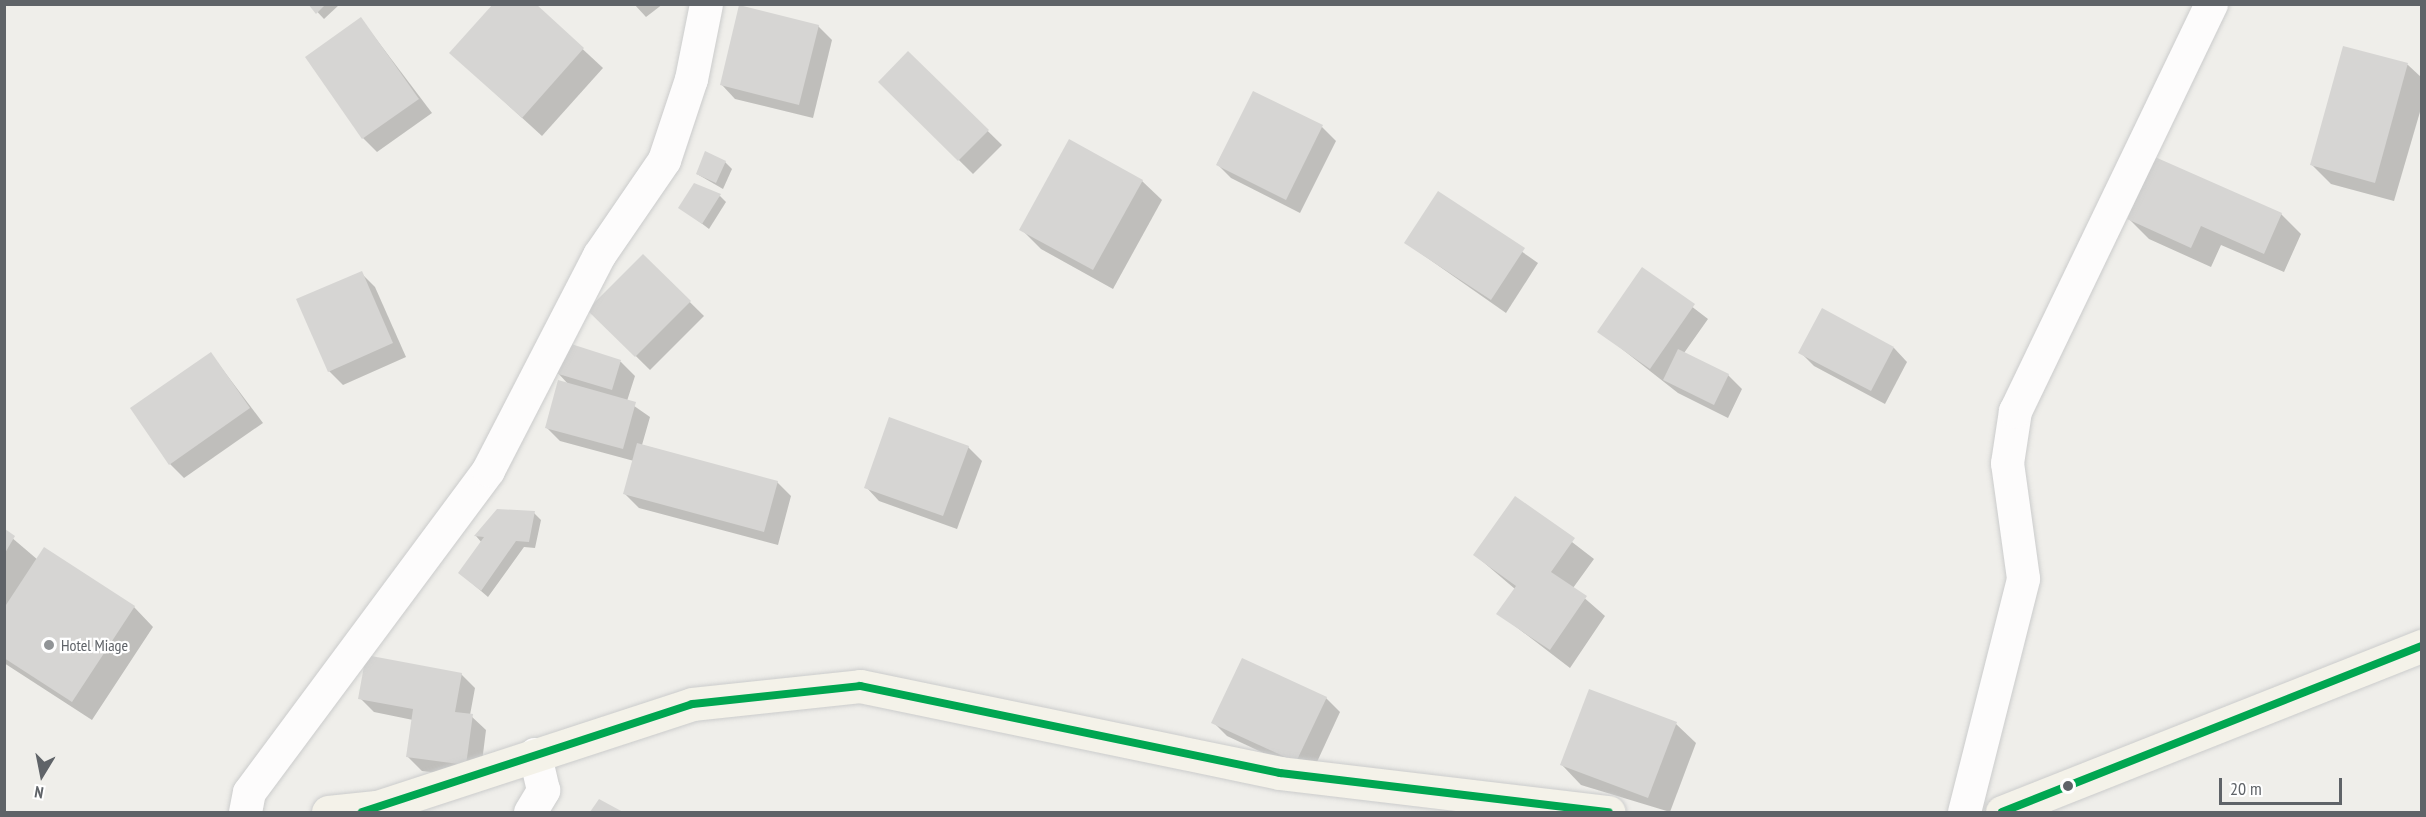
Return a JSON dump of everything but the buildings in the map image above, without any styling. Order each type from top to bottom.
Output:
[{"type":"main road","points":[[2002,813],[2421,646]]},
{"type":"main road","points":[[328,813],[368,810],[692,704],[860,686],[1280,773],[1609,813]]},
{"type":"street","points":[[245,813],[249,792],[488,470],[599,255],[664,160],[691,79],[706,4]]},
{"type":"street","points":[[1964,813],[2023,578],[2007,463],[2015,411],[2211,4]]},
{"type":"street","points":[[530,813],[543,790],[535,754]]},
{"type":"transit line","points":[[2002,812],[2422,646]]},
{"type":"transit line","points":[[362,812],[692,704],[860,686],[1280,773],[1609,812]]},
{"type":"place","name":"Hotel Miage","points":[[49,645]]}]
